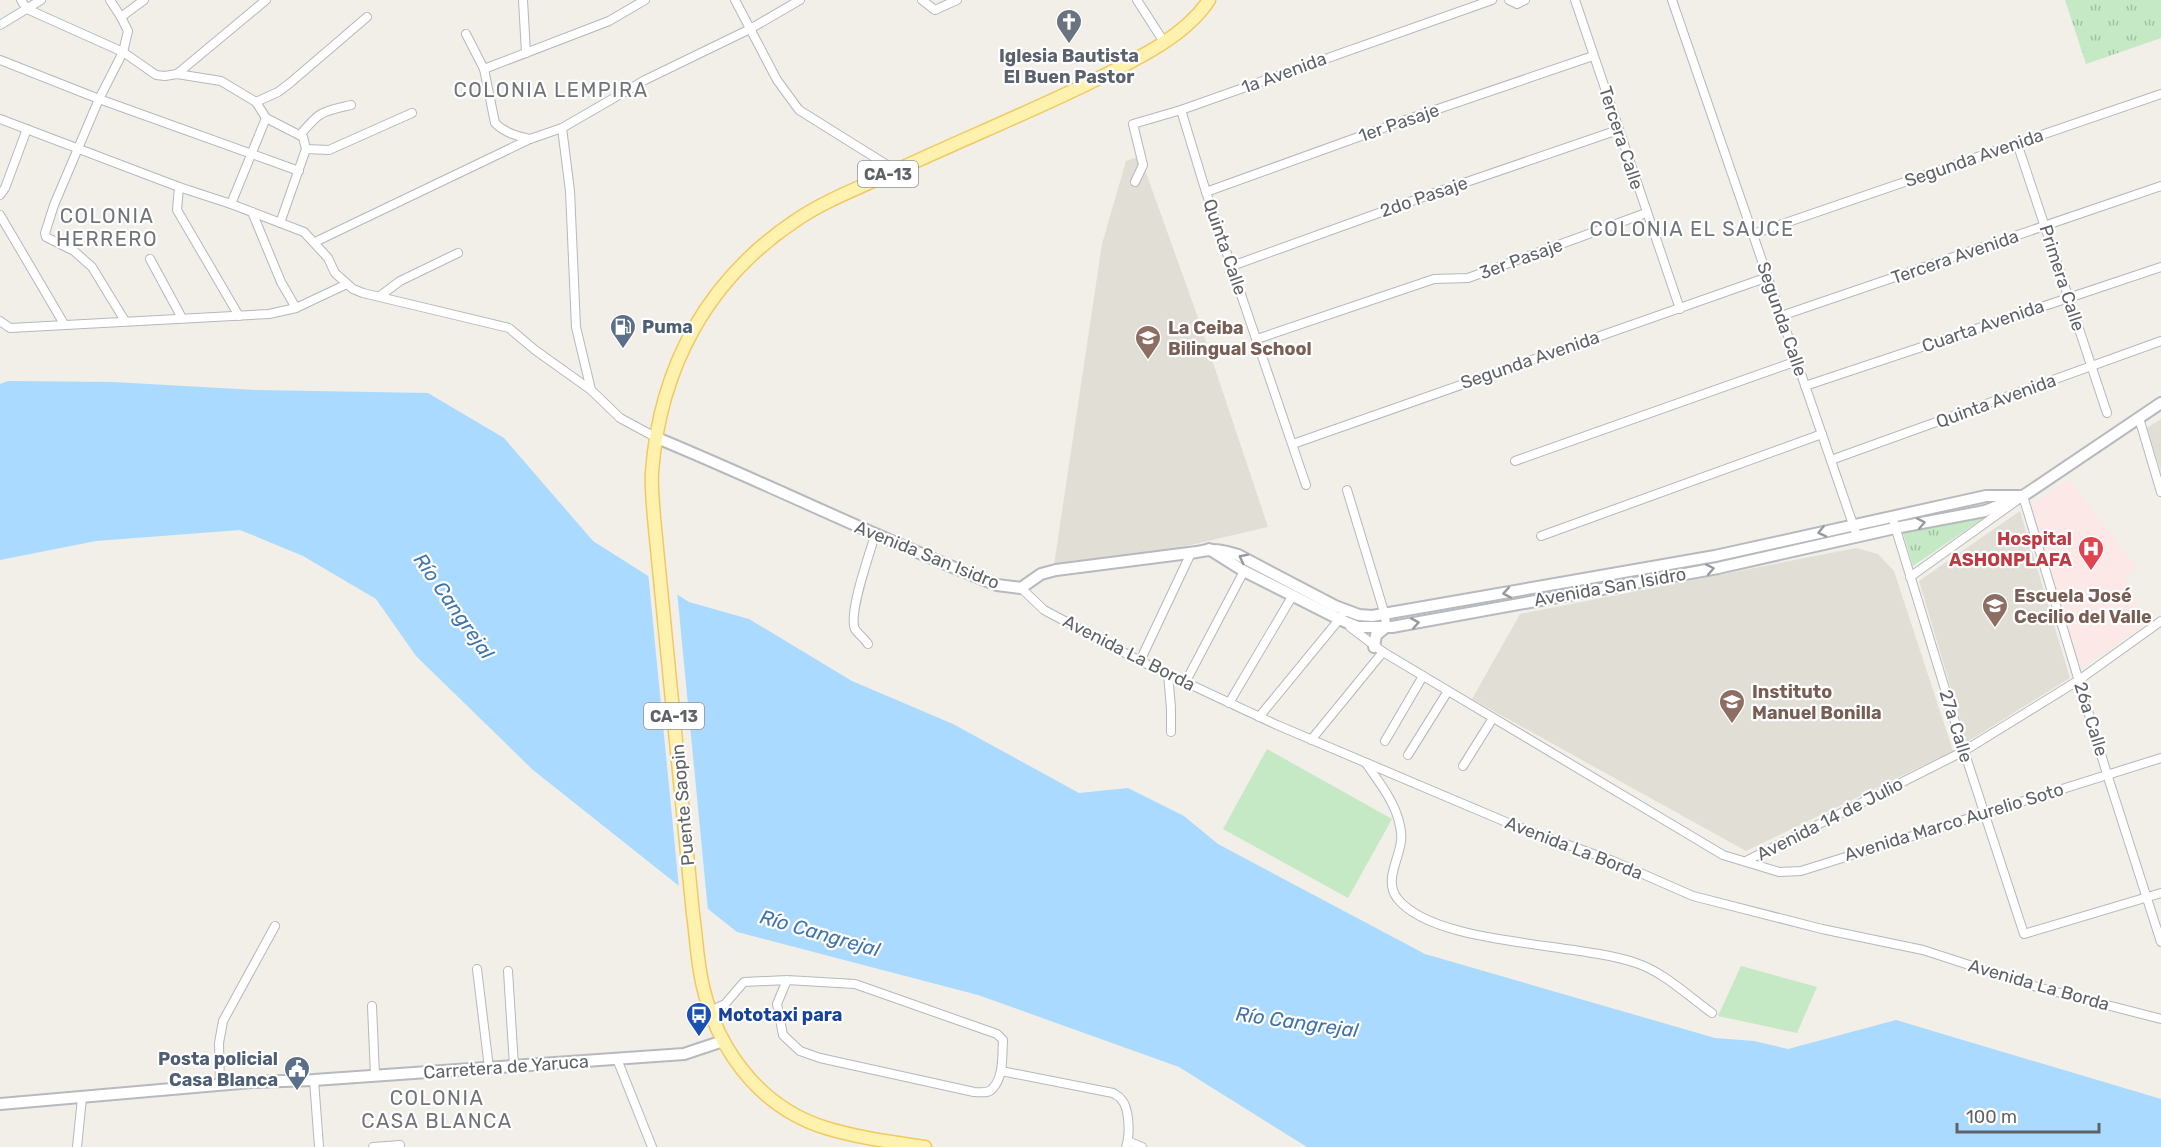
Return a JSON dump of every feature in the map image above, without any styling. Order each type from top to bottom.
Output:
[{"type":"main road","name":"CA-13","points":[[657,438],[665,395],[680,353],[700,315],[755,251],[813,209],[895,170],[1036,109],[1179,34],[1193,21],[1209,0]]},
{"type":"main road","name":"Puente Saopin","points":[[657,438],[652,473],[654,518],[693,914],[701,978],[710,1011]]},
{"type":"main road","name":"CA-13","points":[[710,1011],[723,1041],[739,1067],[764,1092],[795,1115],[825,1128],[871,1139],[925,1147]]},
{"type":"street","points":[[21,0],[27,9],[123,51],[156,75],[177,74],[220,81],[256,102],[266,118],[305,139],[306,149],[280,223]]},
{"type":"street","points":[[0,25],[41,0]]},
{"type":"street","points":[[110,0],[128,31],[123,51],[99,99],[54,205],[45,237],[74,251],[92,267],[125,321]]},
{"type":"street","points":[[121,17],[144,0]]},
{"type":"street","points":[[177,74],[266,0]]},
{"type":"street","points":[[523,0],[526,53]]},
{"type":"street","points":[[483,69],[609,21],[645,0]]},
{"type":"street","points":[[735,0],[777,80],[799,110],[895,170]]},
{"type":"street","points":[[315,242],[530,139],[562,128],[645,80],[750,29],[800,0]]},
{"type":"street","points":[[922,0],[935,10],[957,0]]},
{"type":"street","points":[[1137,0],[1164,42]]},
{"type":"street","name":"1a Avenida","points":[[1135,182],[1143,165],[1133,124],[1181,110],[1492,0]]},
{"type":"street","points":[[1509,0],[1517,4],[1525,0]]},
{"type":"street","name":"Tercera Calle","points":[[1575,0],[1680,309]]},
{"type":"street","name":"Segunda Calle","points":[[1672,0],[1855,531]]},
{"type":"street","points":[[256,102],[278,92],[290,83],[367,17]]},
{"type":"street","points":[[466,34],[483,69],[495,123],[502,130],[530,139]]},
{"type":"street","name":"1er Pasaje","points":[[1206,192],[1593,56]]},
{"type":"street","points":[[0,60],[99,99],[299,171]]},
{"type":"street","name":"Segunda Avenida","points":[[1753,234],[2161,94]]},
{"type":"street","points":[[300,135],[316,115],[323,111],[351,105]]},
{"type":"street","name":"Quinta Calle","points":[[1181,110],[1206,192],[1306,485]]},
{"type":"street","points":[[306,149],[329,150],[412,113]]},
{"type":"street","points":[[0,118],[304,232],[328,258],[335,273],[347,284],[363,293],[509,328],[535,350],[591,390],[620,418],[657,438]]},
{"type":"street","points":[[231,204],[266,118]]},
{"type":"street","points":[[562,128],[570,191],[576,327],[591,390]]},
{"type":"street","points":[[0,195],[27,129]]},
{"type":"street","name":"2do Pasaje","points":[[1232,266],[1618,130]]},
{"type":"street","name":"Primera Calle","points":[[2017,143],[2107,413]]},
{"type":"street","name":"Tercera Avenida","points":[[1781,316],[2161,186]]},
{"type":"street","points":[[179,187],[177,210],[238,316]]},
{"type":"street","points":[[252,212],[281,282],[296,308]]},
{"type":"street","name":"3er Pasaje","points":[[1257,339],[1434,279],[1468,278],[1646,213]]},
{"type":"street","points":[[0,215],[64,324]]},
{"type":"street","points":[[380,296],[400,281],[458,253]]},
{"type":"street","points":[[150,259],[182,318]]},
{"type":"street","name":"Cuarta Avenida","points":[[1805,386],[2161,267]]},
{"type":"street","name":"Segunda Avenida","points":[[1293,444],[1768,277]]},
{"type":"street","points":[[0,321],[10,328],[269,314],[296,308],[347,284]]},
{"type":"street","name":"Quinta Avenida","points":[[1831,460],[2161,341]]},
{"type":"street","points":[[1515,461],[1797,362]]},
{"type":"street","name":"Avenida San Isidro","points":[[1910,577],[2023,496],[2161,403]]},
{"type":"street","points":[[2139,418],[2161,492]]},
{"type":"street","points":[[1541,536],[1822,434]]},
{"type":"street","name":"Avenida San Isidro","points":[[657,438],[875,535],[997,585],[1021,588],[1041,574],[1056,570],[1222,549],[1238,555],[1293,595],[1343,615],[1384,615],[1855,531],[1895,528],[1984,511],[2023,496]]},
{"type":"street","points":[[1311,740],[1379,649],[1376,635],[1386,627],[1347,490]]},
{"type":"street","name":"Avenida San Isidro","points":[[1209,549],[1244,571],[1269,577],[1343,615],[1358,627],[1386,627],[1718,568],[1855,531],[1893,516],[1986,496],[2023,496]]},
{"type":"street","name":"26a Calle","points":[[2023,496],[2107,774],[2161,942]]},
{"type":"street","name":"27a Calle","points":[[1893,516],[1964,751],[2024,934],[2146,898]]},
{"type":"street","points":[[868,644],[855,630],[853,618],[875,535]]},
{"type":"street","points":[[1140,661],[1191,553]]},
{"type":"street","points":[[1185,682],[1244,571]]},
{"type":"street","name":"Avenida La Borda","points":[[1021,588],[1044,610],[1140,661],[1259,717],[1513,825],[1613,861],[1693,896],[1822,929],[1923,950],[2037,987],[2161,1019]]},
{"type":"street","points":[[1229,703],[1293,595]]},
{"type":"street","points":[[1259,717],[1343,615]]},
{"type":"street","name":"Avenida 14 de Julio","points":[[1343,615],[1379,649],[1423,676],[1723,855],[1746,861],[1964,751],[2079,680],[2161,621]]},
{"type":"street","points":[[1168,674],[1171,732]]},
{"type":"street","points":[[1385,741],[1423,676]]},
{"type":"street","points":[[1408,755],[1448,691]]},
{"type":"street","points":[[1463,766],[1493,718]]},
{"type":"street","name":"Avenida Marco Aurelio Soto","points":[[1746,861],[1779,872],[1801,871],[2161,758]]},
{"type":"street","points":[[1365,762],[1388,795],[1398,819],[1401,840],[1391,884],[1397,897],[1418,916],[1452,929],[1605,954],[1637,963],[1663,977],[1712,1013]]},
{"type":"street","points":[[2146,898],[2161,893]]},
{"type":"street","points":[[220,1085],[219,1043],[223,1021],[274,926]]},
{"type":"street","points":[[477,969],[489,1068]]},
{"type":"street","points":[[508,971],[514,1066]]},
{"type":"street","points":[[710,1011],[725,1004],[744,982],[787,980],[855,984],[997,1034],[1003,1040],[1001,1071],[994,1088],[987,1092],[974,1092],[820,1058],[800,1051],[783,1035],[777,1004],[787,980]]},
{"type":"street","points":[[372,1006],[375,1076]]},
{"type":"street","name":"Carretera de Yaruca","points":[[0,1104],[220,1085],[684,1054],[723,1041]]},
{"type":"street","points":[[617,1059],[652,1147]]},
{"type":"street","points":[[1001,1071],[1113,1093],[1123,1100],[1126,1109],[1127,1144],[1142,1147]]},
{"type":"street","points":[[314,1080],[319,1147]]},
{"type":"street","points":[[77,1147],[82,1098]]},
{"type":"street","points":[[373,1147],[400,1145]]},
{"type":"shaded area","name":"La Ceiba Bilingual School","points":[[1140,156],[1197,315],[1268,527],[1182,547],[1054,565],[1102,244],[1126,161]]},
{"type":"shaded area","points":[[2161,419],[2161,472],[2147,428]]},
{"type":"shaded area","name":"Hospital ASHONPLAFA","points":[[2069,480],[2137,568],[2125,577],[2145,624],[2080,668],[2030,506]]},
{"type":"shaded area","name":"Escuela José Cecilio del Valle","points":[[2020,511],[2070,678],[1967,742],[1919,581]]},
{"type":"shaded area","name":"Instituto Manuel Bonilla","points":[[1856,548],[1878,554],[1894,571],[1953,751],[1746,851],[1472,699],[1520,614]]},
{"type":"green space","points":[[2065,0],[2161,0],[2161,38],[2086,64]]},
{"type":"green space","points":[[1991,513],[1913,566],[1903,533]]},
{"type":"green space","points":[[1267,749],[1392,819],[1348,898],[1223,829]]},
{"type":"green space","points":[[1741,966],[1817,987],[1797,1033],[1718,1016]]},
{"type":"water","name":"Río Cangrejal","points":[[8,381],[113,382],[256,390],[428,393],[504,438],[593,541],[689,602],[749,619],[852,681],[953,724],[1079,793],[1128,788],[1184,816],[1218,844],[1425,954],[1715,1038],[1754,1041],[1788,1049],[1896,1020],[2161,1099],[2161,1147],[1307,1147],[1179,1067],[978,995],[737,932],[533,770],[416,656],[376,599],[303,556],[240,530],[96,541],[0,560],[0,384]]},
{"type":"pier","points":[[648,572],[677,591],[708,911],[679,888]]},
{"type":"place","name":"Iglesia Bautista El Buen Pastor","points":[[1069,45]]},
{"type":"place","name":"Puma","points":[[623,350]]},
{"type":"place","name":"La Ceiba Bilingual School","points":[[1148,361]]},
{"type":"place","name":"Hospital ASHONPLAFA","points":[[2091,572]]},
{"type":"place","name":"Escuela José Cecilio del Valle","points":[[1995,629]]},
{"type":"place","name":"Instituto Manuel Bonilla","points":[[1732,725]]},
{"type":"place","name":"Mototaxi para","points":[[699,1038]]},
{"type":"place","name":"Posta policial Casa Blanca","points":[[297,1092]]},
{"type":"district","name":"COLONIA LEMPIRA","points":[[551,90]]},
{"type":"district","name":"COLONIA HERRERO","points":[[107,228]]},
{"type":"district","name":"COLONIA EL SAUCE","points":[[1692,229]]},
{"type":"district","name":"COLONIA CASA BLANCA","points":[[437,1110]]}]
